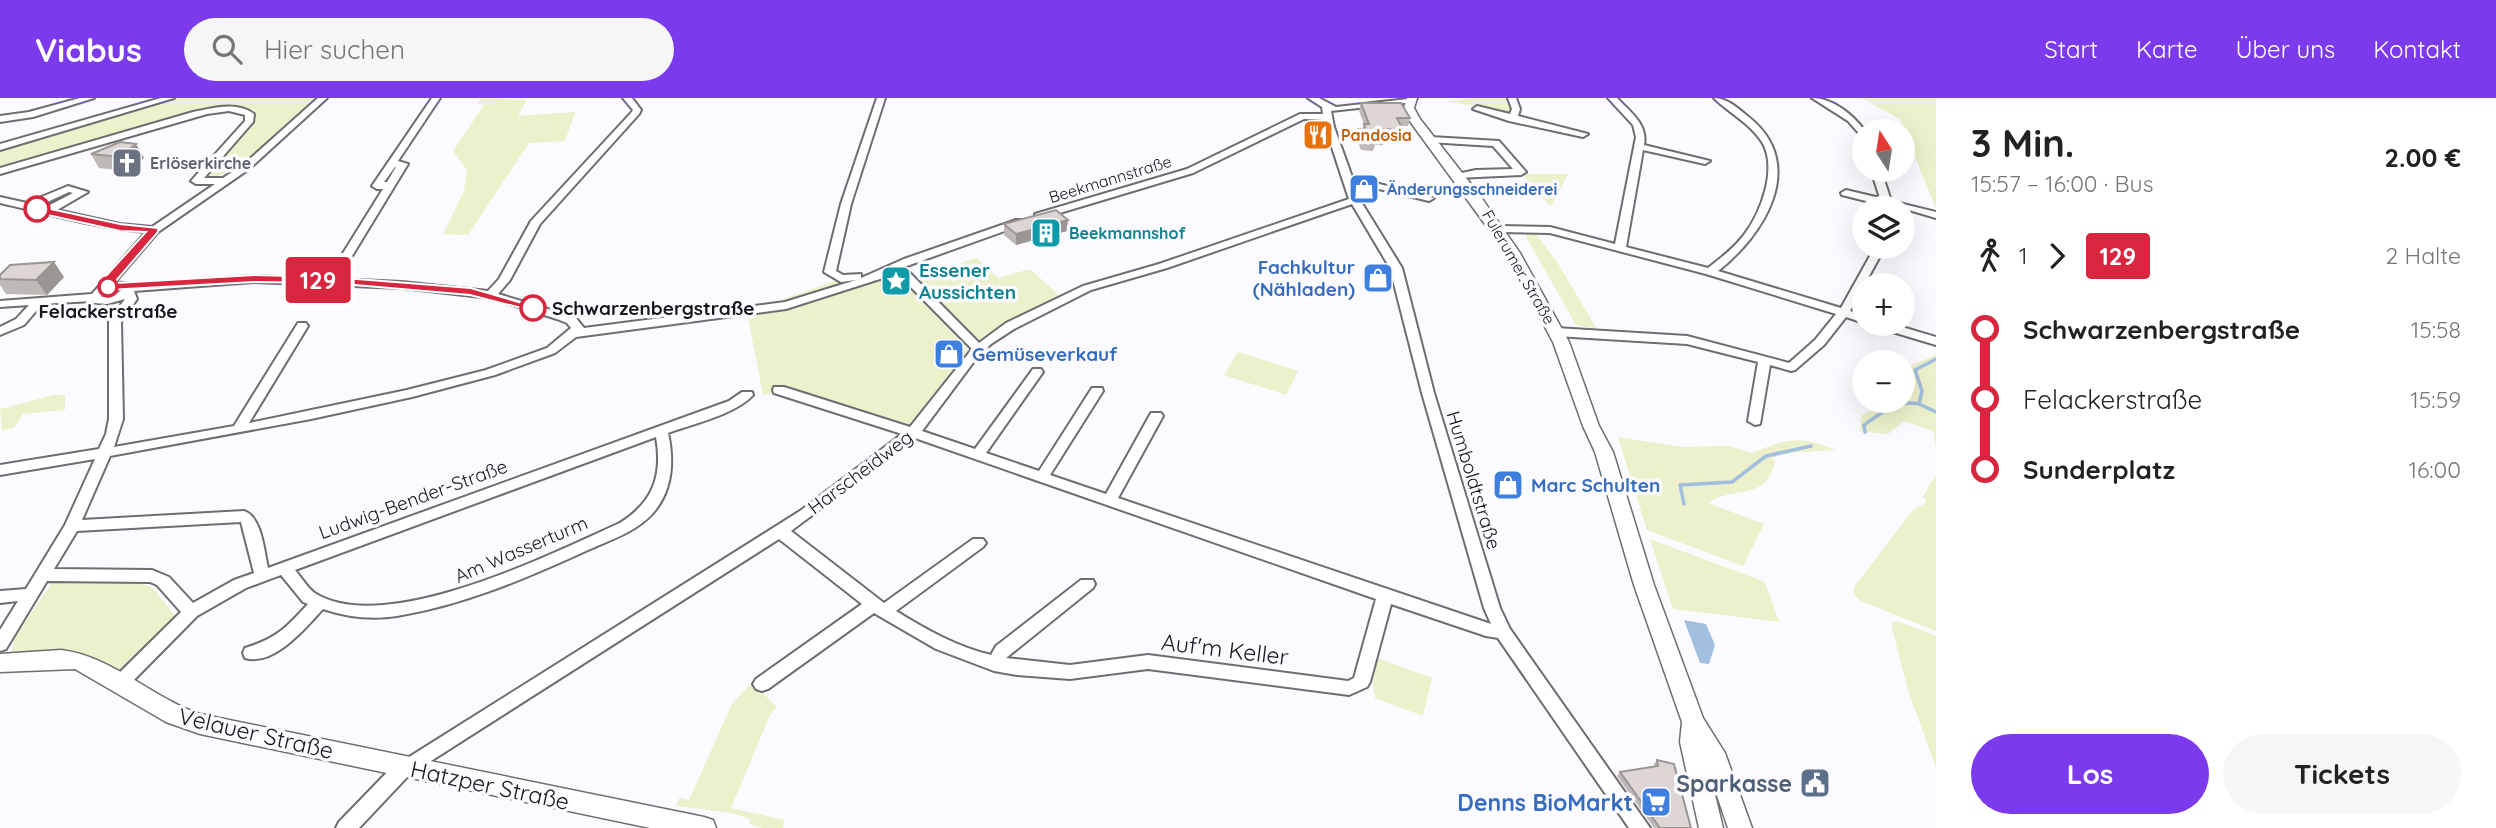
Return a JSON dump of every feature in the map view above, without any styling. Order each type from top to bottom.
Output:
[{"type":"main road","name":"Fulerumer Straße","points":[[1411,102],[1431,140],[1465,175]]},
{"type":"main road","name":"Fulerumer Straße","points":[[1411,102],[1445,143],[1505,229],[1562,332],[1595,438],[1604,452],[1644,585],[1693,722],[1714,753],[1739,826]]},
{"type":"main road","name":"Velauer Straße","points":[[0,663],[73,659],[86,663],[174,715],[200,724],[404,766]]},
{"type":"main road","name":"Fulerumer Straße","points":[[1693,722],[1692,742],[1710,821]]},
{"type":"main road","name":"Hatzper Straße","points":[[404,766],[701,828]]},
{"type":"main road","points":[[1710,821],[1739,826]]},
{"type":"street","points":[[0,119],[30,115],[90,98]]},
{"type":"street","points":[[0,147],[170,98]]},
{"type":"street","points":[[108,287],[110,278],[154,230],[246,167],[323,98]]},
{"type":"street","points":[[332,280],[390,185],[377,186],[436,98]]},
{"type":"street","points":[[491,295],[504,280],[535,223],[635,114],[637,110],[627,98]]},
{"type":"street","points":[[881,98],[846,204],[830,272],[841,279],[897,266],[978,349]]},
{"type":"street","points":[[1345,104],[1411,102],[1425,98]]},
{"type":"street","points":[[1512,98],[1516,109],[1512,118]]},
{"type":"street","points":[[1612,98],[1637,124],[1642,137],[1620,248]]},
{"type":"street","points":[[1710,272],[1740,247],[1753,230],[1768,190],[1773,163],[1771,150],[1764,138],[1718,98]]},
{"type":"street","points":[[1816,98],[1852,120]]},
{"type":"street","points":[[1324,105],[1411,102]]},
{"type":"street","name":"Beekmannstraße","points":[[576,334],[761,309],[817,296],[879,276],[897,266],[987,231],[1190,172],[1324,105]]},
{"type":"street","name":"Humboldtstraße","points":[[1324,105],[1355,200],[1396,268],[1428,393],[1492,608],[1503,632],[1640,828]]},
{"type":"street","points":[[1477,109],[1583,134]]},
{"type":"street","points":[[0,171],[193,115],[241,110],[250,114],[249,122],[196,181],[223,181]]},
{"type":"street","points":[[1431,140],[1445,143],[1496,143],[1521,173],[1465,175]]},
{"type":"street","points":[[1640,147],[1705,161]]},
{"type":"street","points":[[1349,179],[1429,198]]},
{"type":"street","points":[[0,211],[68,189],[83,192],[46,211]]},
{"type":"street","points":[[1846,193],[1856,196]]},
{"type":"street","points":[[0,200],[120,228],[154,230]]},
{"type":"street","name":"Harscheidweg","points":[[346,828],[404,766],[780,531],[914,433],[978,349],[1010,326],[1077,292],[1309,217],[1339,203],[1355,200]]},
{"type":"street","points":[[1915,211],[1936,215]]},
{"type":"street","points":[[1505,229],[1550,230],[1710,272],[1852,315]]},
{"type":"street","points":[[1562,332],[1687,340],[1791,367],[1844,313],[1874,259]]},
{"type":"street","points":[[0,470],[369,404],[460,381],[552,350],[566,344],[578,329],[570,320],[491,295],[332,280],[215,280],[99,301],[94,297]]},
{"type":"street","points":[[0,304],[94,297],[108,287],[121,285],[124,296],[115,322],[116,419],[72,526],[0,644]]},
{"type":"street","points":[[0,331],[20,322],[38,302]]},
{"type":"street","points":[[239,428],[302,326]]},
{"type":"street","points":[[1915,335],[1936,341]]},
{"type":"street","points":[[1755,421],[1764,361]]},
{"type":"street","points":[[978,454],[1037,372]]},
{"type":"street","points":[[779,390],[978,454],[1486,630],[1503,632]]},
{"type":"street","points":[[1042,477],[1097,391]]},
{"type":"street","name":"Ludwig-Bender-Straße","points":[[119,684],[191,612],[262,575],[734,404],[747,395]]},
{"type":"street","points":[[1110,500],[1156,416]]},
{"type":"street","name":"Am Wasserturm","points":[[284,567],[290,582],[320,602],[357,611],[383,612],[453,600],[625,527],[648,512],[657,501],[664,442],[661,430]]},
{"type":"street","points":[[72,526],[234,514],[243,516],[248,520],[262,575]]},
{"type":"street","name":"Auf'm Keller","points":[[780,531],[878,608],[943,647],[993,664],[1062,673],[1125,662],[1148,662],[1349,688],[1361,682],[1385,596]]},
{"type":"street","points":[[762,684],[978,543]]},
{"type":"street","points":[[44,575],[152,576],[163,581],[191,612]]},
{"type":"street","points":[[993,664],[1002,651],[1087,584]]},
{"type":"street","points":[[0,597],[32,594]]},
{"type":"street","points":[[251,653],[267,651],[281,643],[320,602]]},
{"type":"green space","points":[[172,98],[317,98],[261,148],[228,171],[214,177],[203,177],[254,120],[254,109],[222,108],[0,168],[0,149],[73,130]]},
{"type":"green space","points":[[481,98],[527,100],[518,116],[575,112],[565,141],[529,143],[468,235],[443,234],[464,191],[467,170],[453,151],[484,105],[477,104]]},
{"type":"green space","points":[[1508,98],[1511,114],[1447,101]]},
{"type":"green space","points":[[1861,98],[1936,98],[1936,209],[1915,156],[1915,119],[1900,119]]},
{"type":"green space","points":[[1522,174],[1568,174],[1552,205],[1549,205]]},
{"type":"green space","points":[[1528,234],[1536,234],[1557,262],[1597,329],[1576,325],[1526,237]]},
{"type":"green space","points":[[977,258],[998,278],[1030,269],[1061,297],[979,342],[971,341],[913,277]]},
{"type":"green space","points":[[881,270],[887,274],[899,273],[968,350],[946,387],[914,426],[782,386],[774,388],[773,393],[763,395],[747,312],[778,306],[775,302],[840,279]]},
{"type":"green space","points":[[1238,352],[1298,371],[1286,395],[1224,375]]},
{"type":"green space","points":[[1936,355],[1936,447],[1933,431],[1904,421],[1888,434],[1860,431],[1862,415],[1866,413],[1915,413],[1915,364]]},
{"type":"green space","points":[[54,395],[65,395],[65,410],[23,414],[14,428],[2,430],[0,409]]},
{"type":"green space","points":[[1618,437],[1683,447],[1729,446],[1752,453],[1794,440],[1812,442],[1836,450],[1790,453],[1771,458],[1775,461],[1771,474],[1757,488],[1708,503],[1764,524],[1743,566],[1647,530]]},
{"type":"green space","points":[[1936,475],[1936,631],[1861,601],[1854,594],[1854,587],[1913,510],[1927,502],[1923,496]]},
{"type":"green space","points":[[1650,539],[1765,582],[1779,622],[1673,609]]},
{"type":"green space","points":[[134,581],[153,588],[176,617],[123,675],[74,652],[11,657],[14,638],[52,583]]},
{"type":"green space","points":[[1897,621],[1936,636],[1936,768],[1908,690],[1892,628],[1892,622]]},
{"type":"green space","points":[[1377,658],[1432,678],[1423,716],[1375,698],[1373,684]]},
{"type":"green space","points":[[752,682],[777,707],[770,715],[731,808],[785,820],[783,828],[762,828],[749,824],[750,819],[731,813],[676,806],[679,798],[689,800],[732,704]]},
{"type":"water","points":[[1684,620],[1706,624],[1715,645],[1709,664],[1700,663]]},
{"type":"building","points":[[1361,103],[1401,103],[1410,118],[1397,118],[1403,130],[1382,129],[1385,138],[1373,137],[1376,143],[1363,142],[1358,129],[1366,130],[1364,124],[1369,124]]},
{"type":"building","points":[[120,142],[136,144],[120,157],[91,154]]},
{"type":"building","points":[[1056,210],[1068,220],[1016,234],[1004,224]]},
{"type":"building","points":[[54,262],[36,280],[0,279],[0,275],[10,265]]},
{"type":"building","name":"Denns BioMarkt","points":[[1657,760],[1674,764],[1691,828],[1660,828],[1620,772],[1658,766]]},
{"type":"waterway","points":[[1919,404],[1922,391],[1915,370],[1936,359]]},
{"type":"waterway","points":[[1865,432],[1864,425],[1890,408],[1904,403],[1919,404]]},
{"type":"waterway","points":[[1919,404],[1936,412]]},
{"type":"waterway","points":[[1684,504],[1680,485],[1732,482],[1766,456],[1811,446]]},
{"type":"bus line","name":"129","points":[[37,209],[120,228],[154,230],[110,278],[108,287],[126,285],[130,288],[151,284],[254,279],[332,280],[471,292],[533,308]]},
{"type":"place","name":"Pandosia","points":[[1318,135]]},
{"type":"place","name":"Erlöserkirche","points":[[127,163]]},
{"type":"place","name":"Änderungsschneiderei","points":[[1364,189]]},
{"type":"place","name":"Beekmannshof","points":[[1046,233]]},
{"type":"place","name":"Fachkultur (Nähladen)","points":[[1378,278]]},
{"type":"place","name":"Essener Aussichten","points":[[896,281]]},
{"type":"place","name":"Felackerstraße","points":[[108,287]]},
{"type":"place","name":"Schwarzenbergstraße","points":[[533,308]]},
{"type":"place","name":"Gemüseverkauf","points":[[949,354]]},
{"type":"place","name":"Marc Schulten","points":[[1508,485]]},
{"type":"place","name":"Sparkasse","points":[[1815,783]]},
{"type":"place","name":"Denns BioMarkt","points":[[1656,802]]}]
